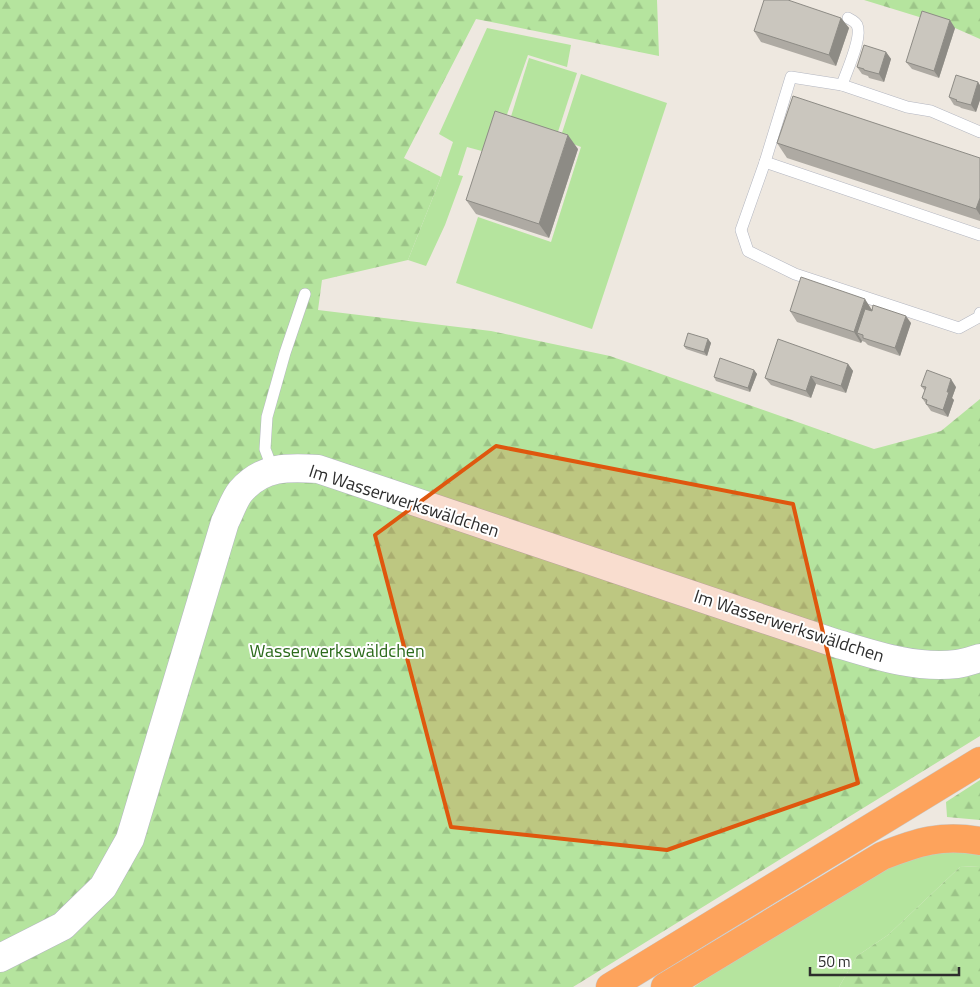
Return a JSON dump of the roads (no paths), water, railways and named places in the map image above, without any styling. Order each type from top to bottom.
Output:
[{"type":"highway","points":[[610,987],[980,761]]},
{"type":"highway","points":[[665,987],[882,856],[910,844],[931,839],[951,838],[980,841]]},
{"type":"street","name":"Im Wasserwerkswäldchen","points":[[0,958],[63,926],[104,887],[130,840],[225,522],[241,492],[257,477],[273,470],[290,467],[318,469],[835,643],[889,659],[918,664],[958,664],[980,658]]},
{"type":"lane","points":[[842,85],[859,36],[857,24],[848,18]]},
{"type":"lane","points":[[980,132],[959,124],[941,114],[907,107],[842,85],[791,77],[765,162],[741,230],[748,251],[795,274],[959,328],[979,317],[980,314]]},
{"type":"lane","points":[[765,162],[980,235]]},
{"type":"lane","points":[[273,470],[265,449],[267,416],[285,353],[306,294]]},
{"type":"park label","name":"Wasserwerkswäldchen","points":[[337,651]]}]
